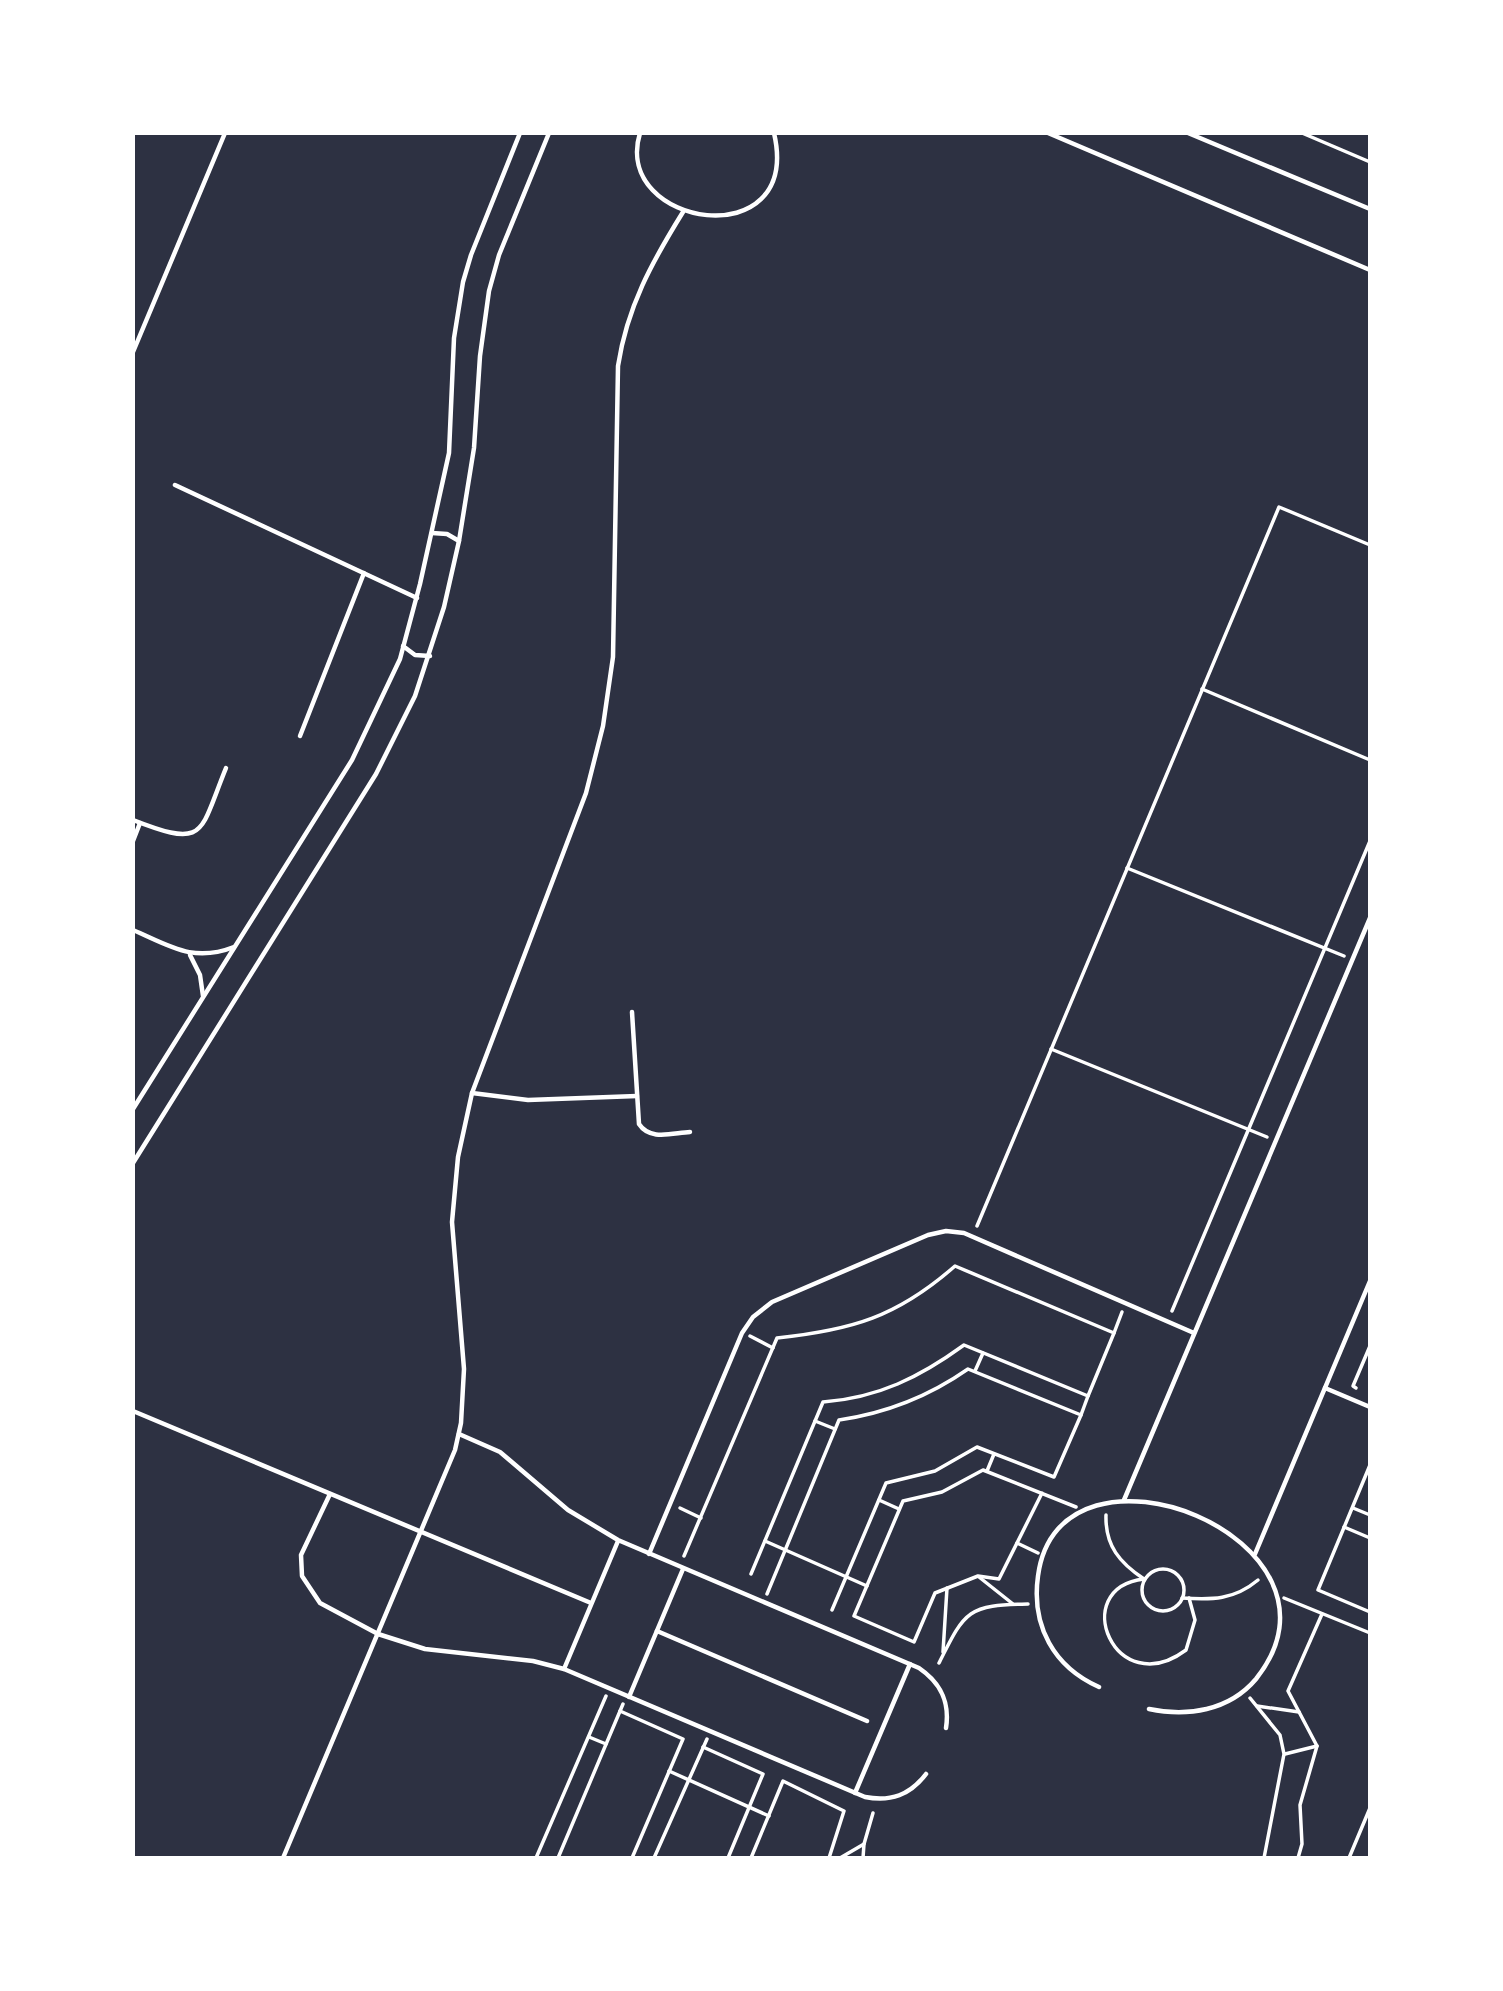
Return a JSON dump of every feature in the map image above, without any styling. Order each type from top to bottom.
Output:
[{"type":"lane","points":[[133,352],[225,133]]},
{"type":"lane","points":[[133,1109],[352,760],[404,646],[449,453],[454,338],[463,282],[471,255],[520,133]]},
{"type":"lane","points":[[133,1163],[398,736],[430,656],[459,541],[474,448],[481,346],[489,291],[499,255],[549,133]]},
{"type":"lane","points":[[640,133],[637,163],[651,187],[683,212],[699,215],[727,215],[747,210],[764,197],[775,180],[779,160],[774,133]]},
{"type":"lane","points":[[1048,133],[1370,270]]},
{"type":"lane","points":[[1188,133],[1370,209]]},
{"type":"lane","points":[[283,1858],[446,1475],[458,1434],[463,1397],[464,1341],[454,1254],[453,1211],[458,1157],[472,1093],[586,793],[603,726],[613,657],[618,366],[621,345],[641,284],[683,212]]},
{"type":"lane","points":[[175,485],[417,598]]},
{"type":"lane","points":[[432,533],[447,534],[459,541]]},
{"type":"lane","points":[[300,736],[364,573]]},
{"type":"lane","points":[[404,646],[415,654],[430,656]]},
{"type":"lane","points":[[133,820],[172,835],[195,831],[204,823],[226,768]]},
{"type":"lane","points":[[133,841],[141,823]]},
{"type":"lane","points":[[1124,1500],[1370,918]]},
{"type":"lane","points":[[133,930],[190,954],[214,954],[235,947]]},
{"type":"lane","points":[[190,954],[200,975],[203,997]]},
{"type":"lane","points":[[632,1012],[639,1124],[654,1135],[690,1132]]},
{"type":"lane","points":[[472,1093],[528,1100],[637,1096]]},
{"type":"lane","points":[[649,1554],[752,1317],[772,1302],[946,1231],[964,1234],[1194,1333]]},
{"type":"lane","points":[[1255,1554],[1370,1281]]},
{"type":"lane","points":[[1325,1388],[1370,1407]]},
{"type":"lane","points":[[133,1410],[591,1603]]},
{"type":"lane","points":[[458,1434],[500,1452],[568,1510],[618,1541],[910,1664],[929,1675],[942,1693],[948,1715],[946,1728]]},
{"type":"lane","points":[[330,1493],[304,1544],[300,1566],[302,1576],[320,1603],[378,1634],[425,1649],[525,1659],[564,1669],[855,1793],[876,1799],[900,1796],[910,1791],[926,1774]]},
{"type":"lane","points":[[1100,1687],[1079,1676],[1060,1661],[1044,1634],[1037,1604],[1037,1578],[1044,1555],[1063,1526],[1084,1511],[1106,1502],[1124,1500],[1146,1500],[1217,1526],[1237,1538],[1255,1554],[1266,1570],[1276,1595],[1278,1622],[1273,1648],[1261,1671],[1244,1691],[1223,1704],[1199,1712],[1149,1709]]},
{"type":"lane","points":[[564,1669],[618,1541]]},
{"type":"lane","points":[[629,1697],[682,1568]]},
{"type":"lane","points":[[657,1631],[867,1721]]},
{"type":"lane","points":[[855,1793],[910,1664]]},
{"type":"path","points":[[1302,133],[1370,162]]},
{"type":"path","points":[[989,1233],[976,1228],[1279,506],[1370,545]]},
{"type":"path","points":[[1202,690],[1370,760]]},
{"type":"path","points":[[1161,1306],[1173,1311],[1370,841]]},
{"type":"path","points":[[1127,868],[1352,960]]},
{"type":"path","points":[[1051,1049],[1276,1141]]},
{"type":"path","points":[[682,1568],[777,1338],[831,1332],[880,1316],[922,1293],[954,1266],[1114,1333]]},
{"type":"path","points":[[832,1610],[886,1483],[935,1471],[977,1447],[1054,1477],[1125,1303]]},
{"type":"path","points":[[743,1333],[773,1348]]},
{"type":"path","points":[[751,1574],[823,1402],[862,1397],[901,1384],[964,1345],[1088,1396]]},
{"type":"path","points":[[1362,1390],[1353,1386],[1370,1346]]},
{"type":"path","points":[[975,1371],[983,1353]]},
{"type":"path","points":[[763,1602],[839,1420],[900,1406],[930,1393],[968,1369],[1081,1415]]},
{"type":"path","points":[[815,1421],[835,1429]]},
{"type":"path","points":[[986,1472],[994,1454]]},
{"type":"path","points":[[1370,1465],[1318,1590],[1370,1612]]},
{"type":"path","points":[[1042,1493],[999,1579],[978,1576],[934,1593],[914,1642],[854,1616],[903,1501],[942,1492],[983,1470],[1042,1493],[1084,1511]]},
{"type":"path","points":[[879,1500],[899,1509]]},
{"type":"path","points":[[1106,1502],[1110,1545],[1125,1566],[1144,1579]]},
{"type":"path","points":[[670,1504],[701,1518]]},
{"type":"path","points":[[1352,1508],[1370,1515]]},
{"type":"path","points":[[1344,1527],[1370,1538]]},
{"type":"path","points":[[765,1541],[867,1586]]},
{"type":"path","points":[[1017,1543],[1044,1555]]},
{"type":"path","points":[[1144,1579],[1142,1594],[1150,1607],[1165,1611],[1172,1609],[1182,1598],[1183,1584],[1175,1572],[1155,1570],[1144,1579],[1128,1583],[1114,1593],[1104,1616],[1112,1643],[1126,1658],[1156,1664],[1186,1650],[1195,1620],[1189,1598]]},
{"type":"path","points":[[1182,1598],[1209,1600],[1231,1597],[1250,1586],[1266,1570]]},
{"type":"path","points":[[978,1576],[1013,1604]]},
{"type":"path","points":[[943,1655],[947,1588]]},
{"type":"path","points":[[1276,1595],[1370,1633]]},
{"type":"path","points":[[939,1663],[957,1625],[968,1614],[986,1607],[1037,1604]]},
{"type":"path","points":[[1298,1858],[1302,1844],[1300,1805],[1317,1746],[1288,1691],[1322,1614]]},
{"type":"path","points":[[536,1858],[610,1688]]},
{"type":"path","points":[[1244,1691],[1280,1735],[1284,1754],[1264,1858]]},
{"type":"path","points":[[1257,1706],[1299,1712]]},
{"type":"path","points":[[558,1858],[620,1711],[683,1739],[632,1858]]},
{"type":"path","points":[[589,1737],[606,1744]]},
{"type":"path","points":[[1284,1754],[1317,1746]]},
{"type":"path","points":[[654,1858],[703,1747],[763,1774],[728,1858]]},
{"type":"path","points":[[669,1772],[769,1816]]},
{"type":"path","points":[[751,1858],[783,1781],[844,1811],[829,1858]]},
{"type":"path","points":[[1349,1858],[1370,1808]]},
{"type":"path","points":[[863,1858],[873,1813]]},
{"type":"path","points":[[1364,1822],[1370,1825]]},
{"type":"path","points":[[840,1858],[864,1844]]}]
